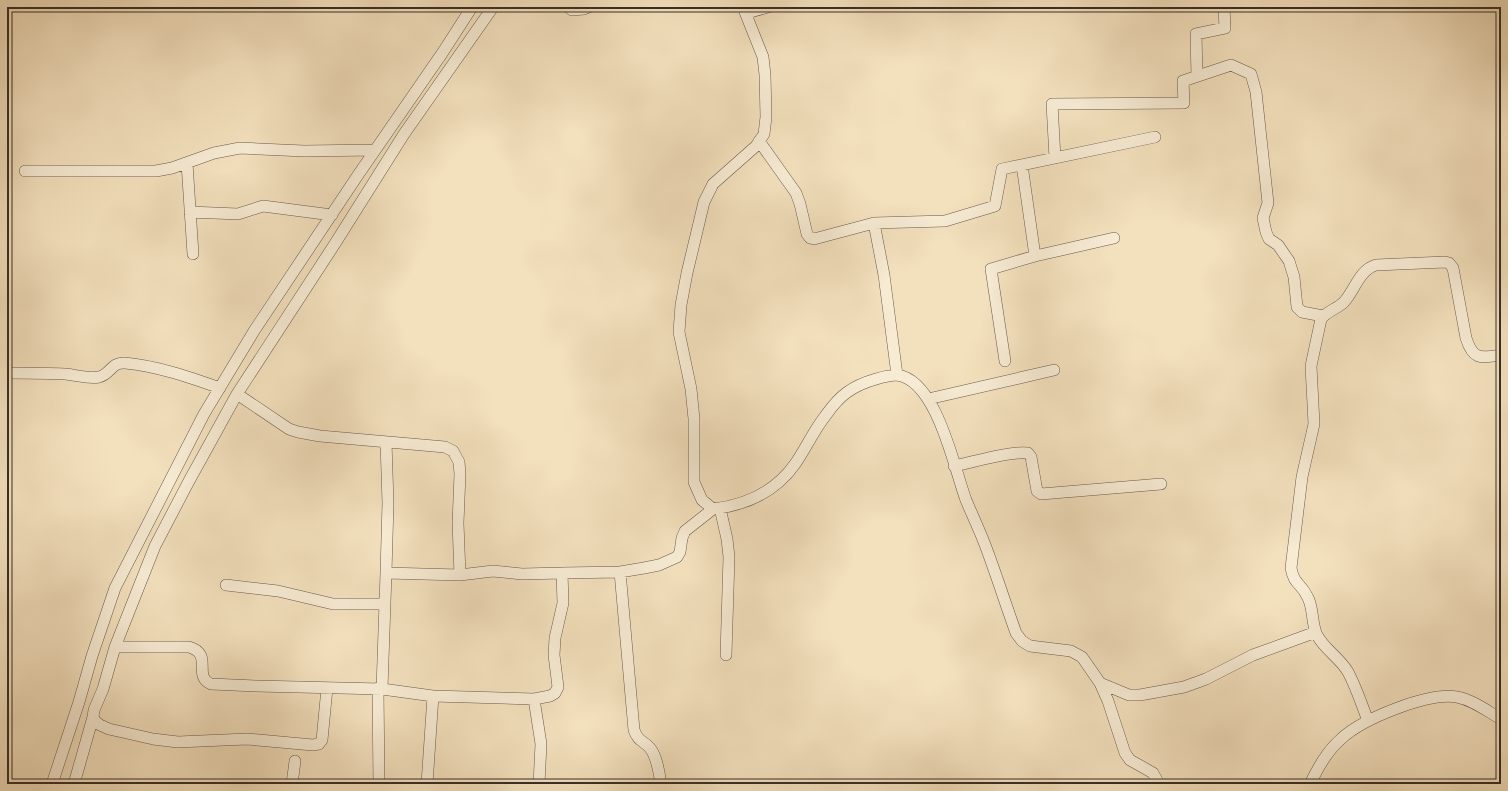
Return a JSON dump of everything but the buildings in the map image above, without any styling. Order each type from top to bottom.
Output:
[{"type":"street","points":[[52,784],[115,588],[204,414],[254,331],[472,7]]},
{"type":"street","points":[[74,784],[94,710],[103,689],[115,647],[155,546],[237,394],[332,249],[404,134],[493,7]]},
{"type":"street","points":[[568,7],[572,10],[589,7]]},
{"type":"street","points":[[726,655],[729,557],[727,539],[717,508],[702,500],[694,482],[694,420],[691,389],[679,332],[681,304],[687,273],[704,202],[708,192],[713,184],[756,146],[764,134],[766,117],[765,75],[762,57],[745,10],[768,7]]},
{"type":"street","points":[[1197,76],[1196,34],[1225,28],[1224,7]]},
{"type":"street","points":[[1055,158],[1052,104],[1184,103],[1183,81],[1231,65],[1251,74],[1256,92],[1268,203],[1263,218],[1266,232],[1269,240],[1278,245],[1289,261],[1294,277],[1298,310],[1323,316]]},
{"type":"street","points":[[759,141],[796,193],[807,234],[810,238],[814,239],[874,223],[946,221],[995,206],[1002,169],[1155,137]]},
{"type":"street","points":[[25,171],[156,170],[172,168],[226,150],[240,148],[304,151],[375,150]]},
{"type":"street","points":[[187,163],[193,254]]},
{"type":"street","points":[[1022,165],[1035,256]]},
{"type":"street","points":[[190,212],[238,214],[262,206],[332,215]]},
{"type":"street","points":[[874,223],[884,275],[897,375]]},
{"type":"street","points":[[1005,361],[991,269],[1035,256],[1114,238]]},
{"type":"street","points":[[1368,721],[1348,672],[1341,662],[1320,640],[1316,632],[1308,597],[1296,584],[1292,576],[1291,568],[1302,477],[1314,424],[1311,366],[1319,325],[1323,316],[1344,301],[1362,275],[1370,267],[1376,265],[1445,262],[1452,265],[1453,268],[1466,338],[1473,355],[1479,357],[1501,355]]},
{"type":"street","points":[[7,373],[65,374],[98,377],[104,375],[113,366],[119,363],[125,363],[185,376],[220,388]]},
{"type":"street","points":[[928,399],[1054,370]]},
{"type":"street","points":[[386,573],[460,575],[493,571],[522,574],[620,572],[659,565],[677,557],[680,552],[684,531],[717,508],[729,507],[748,501],[765,493],[779,482],[794,465],[826,414],[846,392],[865,382],[897,375],[918,386],[928,399],[942,425],[954,466],[987,549],[1016,633],[1022,641],[1030,646],[1071,651],[1082,657],[1100,683],[1108,701],[1125,753],[1130,760],[1153,773],[1159,784]]},
{"type":"street","points":[[237,394],[289,429],[298,432],[320,436],[445,447],[453,451],[459,462],[460,474],[458,523],[460,575]]},
{"type":"street","points":[[379,784],[380,688],[385,604],[388,503],[386,442]]},
{"type":"street","points":[[954,466],[1010,454],[1028,453],[1031,457],[1037,491],[1041,494],[1161,484]]},
{"type":"street","points":[[620,572],[634,730],[636,736],[649,746],[653,753],[661,784]]},
{"type":"street","points":[[115,647],[189,647],[196,649],[200,651],[202,657],[203,677],[206,682],[211,684],[327,688],[380,688],[433,696],[534,699],[550,696],[555,693],[558,687],[554,655],[555,638],[563,603],[562,573]]},
{"type":"street","points":[[226,585],[278,591],[333,604],[385,604]]},
{"type":"street","points":[[1100,683],[1128,695],[1140,695],[1184,687],[1206,679],[1254,655],[1316,632]]},
{"type":"street","points":[[93,717],[95,722],[109,729],[167,741],[178,742],[247,739],[314,745],[319,744],[322,740],[327,688]]},
{"type":"street","points":[[427,784],[433,696]]},
{"type":"street","points":[[1310,784],[1322,760],[1341,738],[1368,721],[1413,702],[1456,697],[1468,700],[1501,719]]},
{"type":"street","points":[[534,699],[541,744],[539,784]]},
{"type":"street","points":[[292,784],[295,761]]}]
